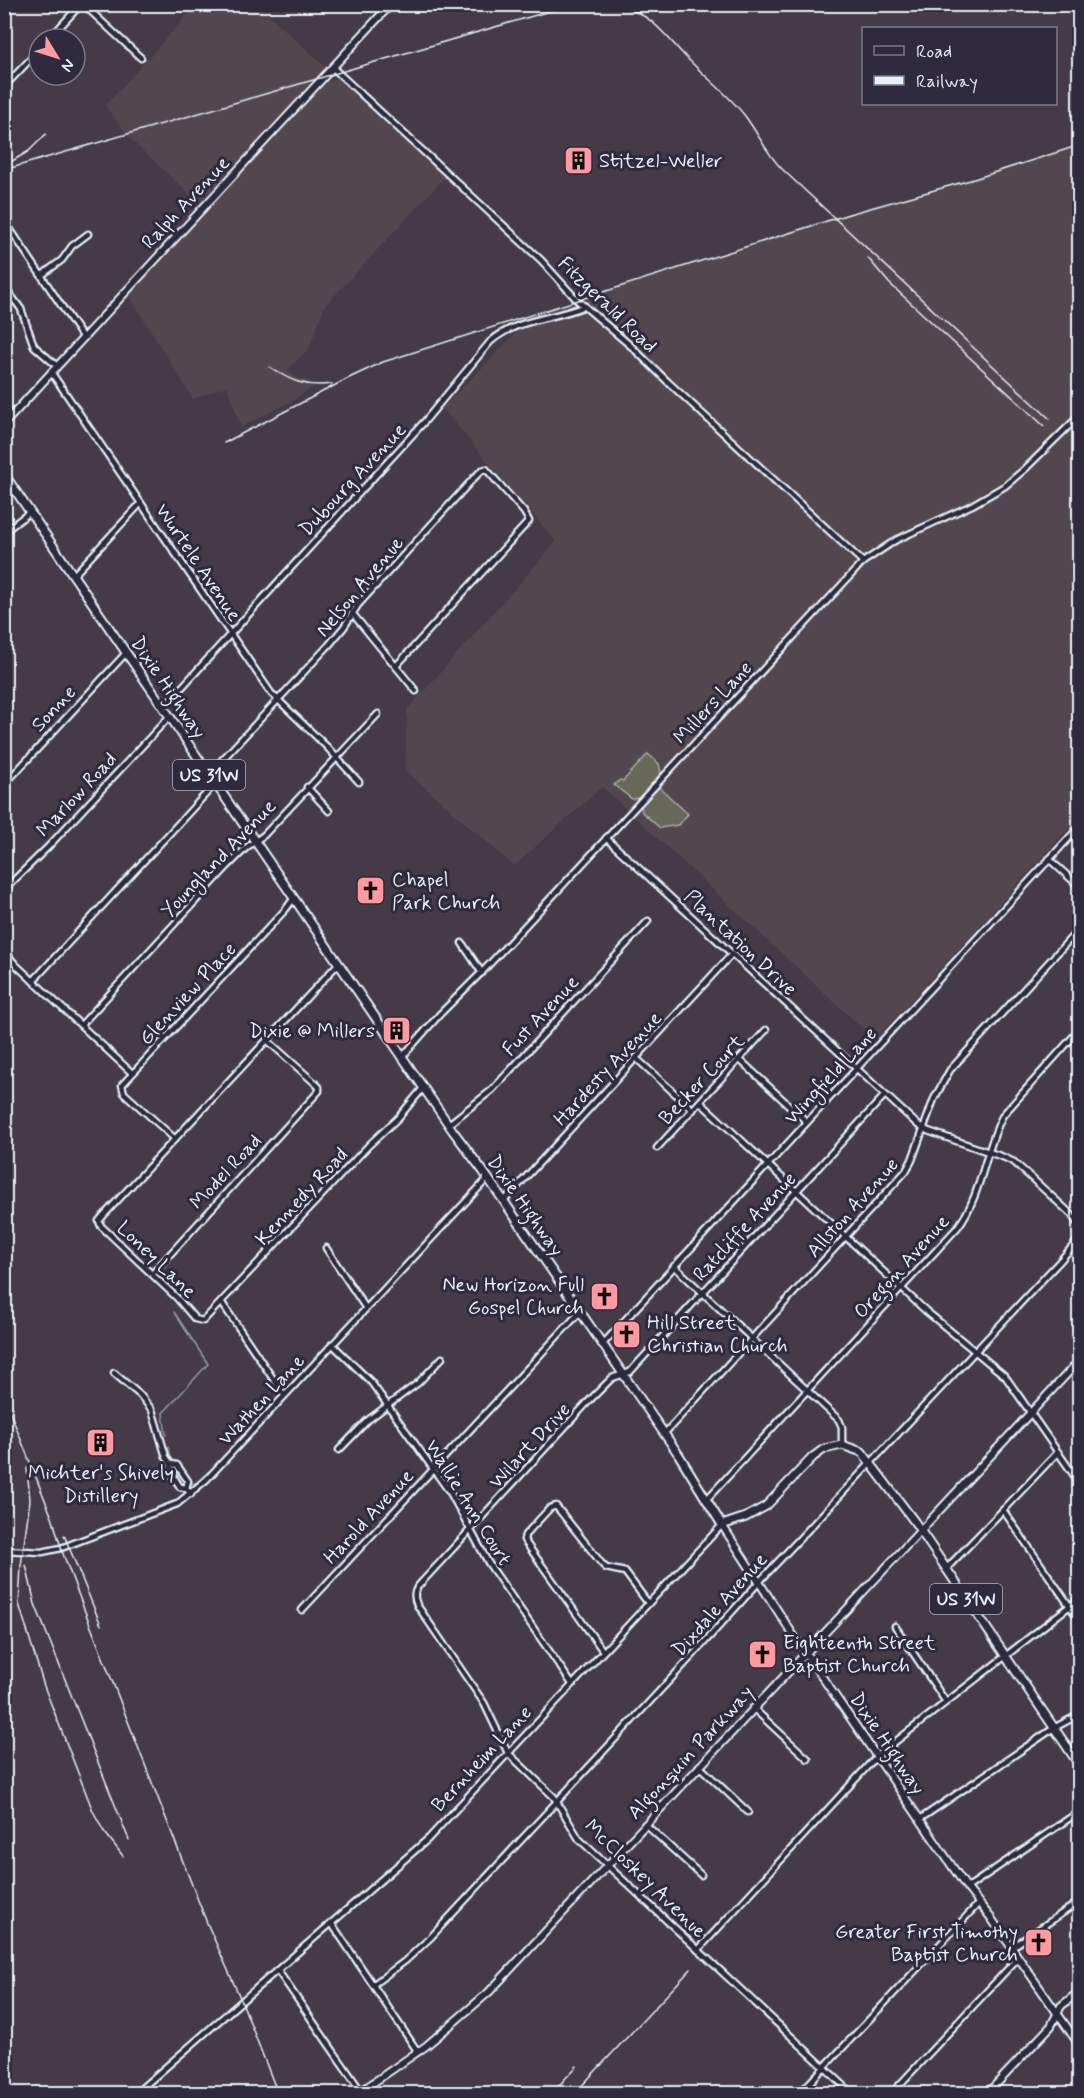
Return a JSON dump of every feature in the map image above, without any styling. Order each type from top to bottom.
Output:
[{"type":"main road","name":"Dixie Highway","points":[[4,474],[215,784],[256,840],[338,964],[664,1434],[722,1525]]},
{"type":"main road","name":"US 31W","points":[[842,1444],[862,1452],[872,1462],[1080,1766]]},
{"type":"main road","name":"Bernheim Lane","points":[[722,1525],[760,1510],[772,1501],[819,1452],[830,1446],[842,1444]]},
{"type":"street","points":[[60,27],[82,4],[141,58]]},
{"type":"street","name":"Ralph Avenue","points":[[4,424],[391,4]]},
{"type":"street","points":[[4,87],[27,63]]},
{"type":"street","name":"Fitzgerald Road","points":[[333,68],[541,260],[585,306],[863,562]]},
{"type":"street","points":[[4,220],[83,338]]},
{"type":"street","points":[[42,275],[62,260],[72,246],[88,234]]},
{"type":"street","points":[[4,293],[7,290],[21,309],[34,346],[57,366]]},
{"type":"street","name":"Dubourg Avenue","points":[[163,708],[425,422],[495,337],[524,322],[585,306]]},
{"type":"street","name":"Wurtele Avenue","points":[[51,372],[277,700],[337,757],[359,782]]},
{"type":"street","name":"Millers Lane","points":[[403,1056],[863,562],[896,540],[972,505],[1005,486],[1080,415]]},
{"type":"street","name":"Nelson Avenue","points":[[209,774],[338,635],[358,605],[484,469],[490,471],[529,521],[396,666]]},
{"type":"street","points":[[73,576],[141,503]]},
{"type":"street","points":[[4,532],[30,512]]},
{"type":"street","points":[[352,614],[416,691]]},
{"type":"street","name":"Sonne","points":[[4,785],[126,653]]},
{"type":"street","name":"Youngland Avenue","points":[[81,1025],[227,867],[264,835],[378,714]]},
{"type":"street","name":"Marlow Road","points":[[4,890],[48,847],[169,717]]},
{"type":"street","points":[[33,981],[215,784]]},
{"type":"street","points":[[307,787],[329,811]]},
{"type":"street","name":"Wingfield Lane","points":[[602,1345],[1080,826]]},
{"type":"street","name":"Plantation Drive","points":[[606,838],[923,1128]]},
{"type":"street","points":[[1049,859],[1080,887]]},
{"type":"street","name":"Glenview Place","points":[[132,1073],[294,898]]},
{"type":"street","name":"Fust Avenue","points":[[449,1124],[492,1089],[648,921]]},
{"type":"street","name":"Allston Avenue","points":[[664,1434],[906,1171],[934,1099],[950,1070],[1080,928]]},
{"type":"street","points":[[462,943],[482,972]]},
{"type":"street","points":[[4,951],[132,1073],[122,1086],[123,1091],[175,1139]]},
{"type":"street","name":"Hardesty Avenue","points":[[504,1201],[732,954]]},
{"type":"street","name":"Loney Lane","points":[[198,1321],[101,1226],[99,1221],[338,964]]},
{"type":"street","name":"Oregon Avenue","points":[[707,1499],[963,1220],[998,1124],[1010,1106],[1080,1029]]},
{"type":"street","name":"Becker Court","points":[[657,1148],[766,1030]]},
{"type":"street","name":"Model Road","points":[[152,1274],[320,1089],[267,1040]]},
{"type":"street","points":[[636,1058],[693,1110]]},
{"type":"street","points":[[739,1059],[807,1122]]},
{"type":"street","name":"Kennedy Road","points":[[198,1321],[207,1319],[424,1087]]},
{"type":"street","name":"Ratcliffe Avenue","points":[[622,1373],[630,1372],[885,1095]]},
{"type":"street","points":[[700,1102],[901,1289],[1005,1376],[1080,1484]]},
{"type":"street","points":[[923,1128],[1014,1162],[1071,1214],[1080,1227]]},
{"type":"street","name":"Wathen Lane","points":[[4,1550],[42,1552],[61,1548],[157,1513],[177,1504],[191,1494],[488,1178]]},
{"type":"street","name":"Dixdale Avenue","points":[[374,1984],[405,1961],[431,1937],[1080,1238]]},
{"type":"street","points":[[326,1248],[365,1307]]},
{"type":"street","points":[[674,1266],[839,1420],[842,1427],[842,1444]]},
{"type":"street","name":"Loney Lane","points":[[222,1303],[284,1395]]},
{"type":"street","name":"Harold Avenue","points":[[302,1610],[580,1312]]},
{"type":"street","name":"Wallie Ann Court","points":[[332,1344],[361,1371],[451,1494],[489,1564],[573,1684]]},
{"type":"street","points":[[339,1450],[368,1420],[418,1383],[442,1358]]},
{"type":"street","name":"Algonquin Parkway","points":[[360,2093],[418,2052],[489,1992],[1080,1360]]},
{"type":"street","points":[[114,1373],[140,1395],[152,1410],[166,1457],[171,1464],[170,1471],[180,1487],[186,1488],[191,1494]]},
{"type":"street","name":"Wilart Drive","points":[[414,1596],[421,1583],[588,1402],[612,1378],[622,1373]]},
{"type":"street","points":[[946,1569],[1058,1452]]},
{"type":"street","points":[[171,1464],[177,1465],[188,1481],[186,1488]]},
{"type":"street","points":[[603,1652],[524,1540],[525,1535],[550,1508],[556,1506],[602,1564],[606,1568],[625,1572],[648,1603]]},
{"type":"street","points":[[1003,1510],[1080,1621]]},
{"type":"street","name":"Dixie Highway","points":[[722,1525],[967,1888],[1080,2046]]},
{"type":"street","name":"Bernheim Lane","points":[[135,2094],[421,1846],[722,1525]]},
{"type":"street","name":"McCloskey Avenue","points":[[414,1596],[417,1605],[484,1703],[508,1753],[557,1801],[579,1839],[853,2094]]},
{"type":"street","points":[[698,1950],[877,1756],[1080,1598]]},
{"type":"street","points":[[895,1626],[946,1702]]},
{"type":"street","points":[[753,1708],[808,1759]]},
{"type":"street","points":[[920,1818],[1054,1728],[1080,1714]]},
{"type":"street","points":[[699,1766],[748,1812]]},
{"type":"street","points":[[967,1888],[1080,1811]]},
{"type":"street","points":[[645,1824],[701,1875]]},
{"type":"street","points":[[1011,1948],[1080,1901]]},
{"type":"street","points":[[800,2094],[979,1903]]},
{"type":"street","points":[[332,1924],[418,2052]]},
{"type":"street","points":[[891,2094],[1018,1958]]},
{"type":"street","points":[[278,1971],[360,2093]]},
{"type":"street","points":[[987,2094],[1051,2026],[1061,2006],[1080,1991]]},
{"type":"shaded area","points":[[197,4],[258,5],[327,68],[199,203],[133,142],[105,106]]},
{"type":"shaded area","points":[[340,78],[447,175],[324,307],[309,349],[288,369],[295,377],[317,384],[294,400],[241,427],[227,386],[193,399],[128,294],[324,83]]},
{"type":"shaded area","points":[[1079,145],[1080,787],[1077,791],[1079,817],[875,1040],[602,787],[514,866],[405,770],[407,710],[556,542],[442,408],[536,313],[849,214],[974,179]]},
{"type":"green space","points":[[648,754],[659,764],[661,773],[640,798],[632,799],[614,785],[620,780],[623,781]]},
{"type":"green space","points":[[659,787],[688,814],[678,825],[660,828],[642,812],[641,805]]},
{"type":"waterway","points":[[166,1435],[163,1413],[208,1364],[174,1312]]},
{"type":"waterway","points":[[168,1447],[173,1462]]},
{"type":"waterway","points":[[178,1471],[185,1482]]},
{"type":"waterway","points":[[189,1484],[196,1483],[208,1472]]},
{"type":"railway","points":[[4,170],[574,4]]},
{"type":"railway","points":[[609,4],[637,12],[657,26],[739,109],[782,169],[1050,419]]},
{"type":"railway","points":[[9,163],[29,151],[46,134]]},
{"type":"railway","points":[[224,443],[383,362],[849,214],[974,179],[1080,145]]},
{"type":"railway","points":[[868,258],[889,283],[1044,426]]},
{"type":"railway","points":[[270,367],[299,382],[315,385],[332,384]]},
{"type":"railway","points":[[4,1397],[207,1923],[242,2002],[278,2094]]},
{"type":"railway","points":[[27,1468],[30,1500],[21,1566],[19,1604],[44,1686],[93,1811],[103,1830],[123,1856]]},
{"type":"railway","points":[[64,1535],[101,1625]]},
{"type":"railway","points":[[26,1565],[35,1604],[129,1840]]},
{"type":"railway","points":[[574,2094],[691,1969]]},
{"type":"railway","points":[[551,2094],[577,2066]]},
{"type":"place","name":"Stitzel-Weller","points":[[578,160]]},
{"type":"place","name":"Chapel Park Church","points":[[371,890]]},
{"type":"place","name":"Dixie @ Millers","points":[[396,1030]]},
{"type":"place","name":"New Horizon Full Gospel Church","points":[[605,1296]]},
{"type":"place","name":"Hill Street Christian Church","points":[[626,1334]]},
{"type":"place","name":"Michter's Shively Distillery","points":[[101,1442]]},
{"type":"place","name":"Eighteenth Street Baptist Church","points":[[762,1654]]},
{"type":"place","name":"Greater First Timothy Baptist Church","points":[[1039,1943]]}]
